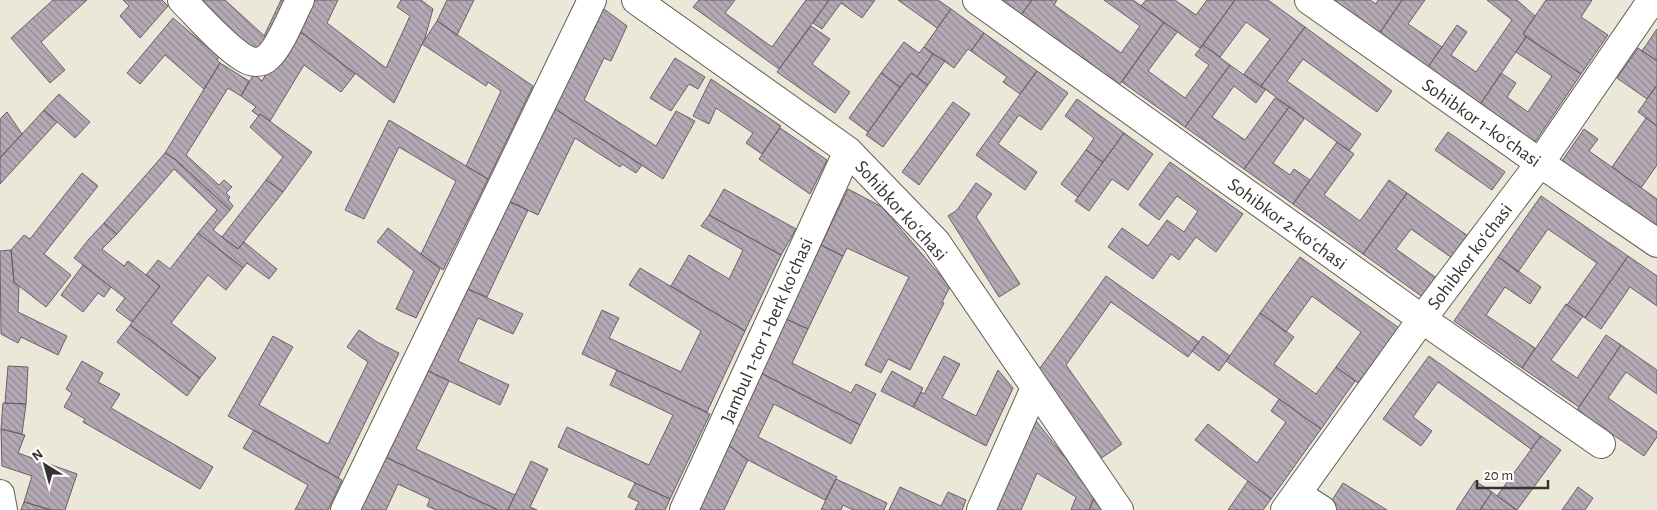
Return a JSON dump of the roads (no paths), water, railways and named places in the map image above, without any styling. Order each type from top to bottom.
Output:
[{"type":"street","points":[[182,0],[244,58],[258,62],[263,61],[273,52],[300,0]]},
{"type":"street","points":[[345,510],[592,0]]},
{"type":"street","name":"Sohibkor koʻchasi","points":[[636,0],[848,151],[936,242],[1119,510]]},
{"type":"street","name":"Sohibkor 2-koʻchasi","points":[[977,0],[1422,319],[1601,444]]},
{"type":"street","name":"Sohibkor 1-koʻchasi","points":[[1309,0],[1657,243]]},
{"type":"street","name":"Sohibkor koʻchasi","points":[[1291,502],[1422,319],[1540,163],[1652,0]]},
{"type":"street","name":"Jambul 1-tor 1-berk koʻchasi","points":[[684,510],[848,151]]},
{"type":"street","points":[[982,510],[1035,388]]},
{"type":"street","points":[[0,494],[3,510]]},
{"type":"street","points":[[1291,502],[1322,510]]}]
